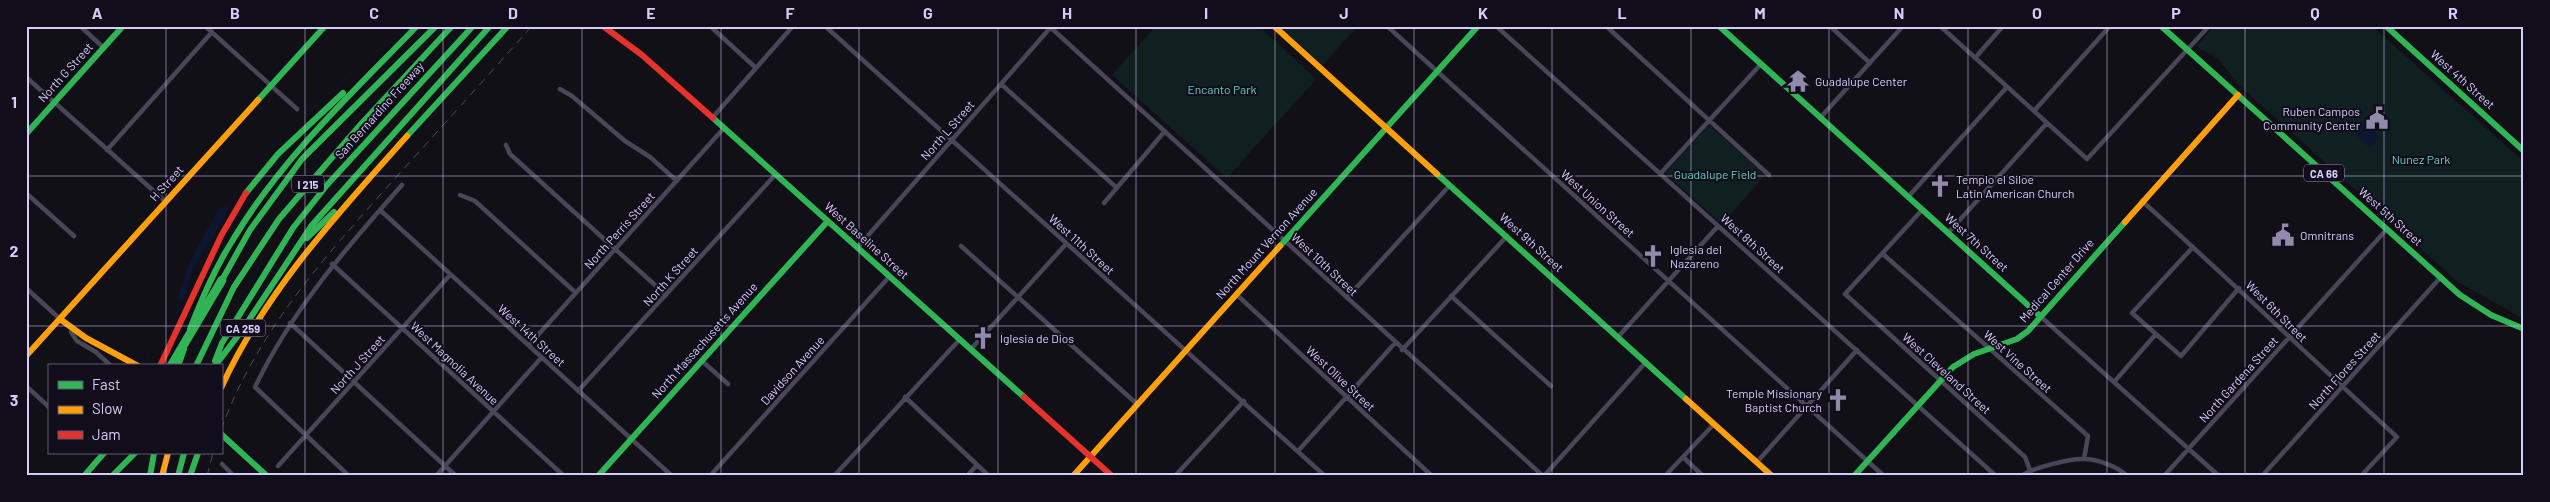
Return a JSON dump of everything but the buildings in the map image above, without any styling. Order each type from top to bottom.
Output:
[{"type":"main road","name":"North G Street","points":[[26,134],[123,26]]},
{"type":"main road","name":"H Street","points":[[26,356],[325,26]]},
{"type":"main road","points":[[179,364],[200,302],[238,229],[266,188],[300,146],[417,26]]},
{"type":"main road","points":[[172,364],[196,327],[250,230],[302,159],[436,26]]},
{"type":"main road","name":"San Bernardino Freeway","points":[[197,364],[234,287],[279,219],[361,124],[452,26]]},
{"type":"main road","name":"San Bernardino Freeway","points":[[215,364],[222,343],[293,228],[328,185],[473,26]]},
{"type":"main road","points":[[291,254],[340,191],[490,26]]},
{"type":"main road","points":[[222,386],[237,355],[292,271],[370,178],[508,26]]},
{"type":"main road","name":"West Baseline Street","points":[[603,26],[642,55],[713,117],[827,222],[1112,476]]},
{"type":"main road","name":"West 9th Street","points":[[1274,26],[1772,476]]},
{"type":"main road","name":"North Mount Vernon Avenue","points":[[1073,476],[1478,26]]},
{"type":"main road","name":"West 7th Street","points":[[1719,26],[2040,316]]},
{"type":"main road","name":"West 5th Street","points":[[2161,26],[2440,278],[2476,306],[2524,329]]},
{"type":"main road","name":"West 4th Street","points":[[2386,26],[2524,151]]},
{"type":"main road","points":[[161,364],[229,220],[244,196],[264,169],[294,137],[351,87],[356,87]]},
{"type":"main road","name":"Medical Center Drive","points":[[1854,476],[1953,367],[1963,360],[2018,339],[2238,95]]},
{"type":"main road","points":[[291,254],[370,178]]},
{"type":"main road","name":"North Massachusetts Avenue","points":[[598,476],[827,222]]},
{"type":"main road","name":"CA 259","points":[[215,364],[269,289],[291,254]]},
{"type":"main road","points":[[60,319],[134,364]]},
{"type":"main road","points":[[222,435],[268,476]]},
{"type":"main road","points":[[82,476],[98,454]]},
{"type":"main road","points":[[82,476],[103,454]]},
{"type":"main road","points":[[150,476],[154,454]]},
{"type":"main road","points":[[162,476],[168,454]]},
{"type":"main road","points":[[178,476],[184,454]]},
{"type":"main road","points":[[190,476],[198,454]]},
{"type":"main road","points":[[112,476],[132,456]]},
{"type":"street","points":[[80,26],[104,48]]},
{"type":"street","points":[[205,26],[297,109]]},
{"type":"street","points":[[710,26],[756,68]]},
{"type":"street","points":[[713,117],[793,26]]},
{"type":"street","name":"West 11th Street","points":[[825,26],[1066,244],[1244,401],[1325,476]]},
{"type":"street","name":"West Union Street","points":[[1388,26],[1884,476]]},
{"type":"street","name":"West 8th Street","points":[[1496,26],[1996,476]]},
{"type":"street","points":[[1606,26],[1769,175]]},
{"type":"street","points":[[1830,26],[1870,63]]},
{"type":"street","points":[[1820,118],[1903,26]]},
{"type":"street","points":[[1940,26],[2087,159],[2209,26]]},
{"type":"street","points":[[1975,58],[2003,26]]},
{"type":"street","points":[[2034,111],[2110,26]]},
{"type":"street","name":"North L Street","points":[[857,248],[1051,27]]},
{"type":"street","name":"West 10th Street","points":[[1051,27],[1285,240],[1402,350],[1543,476]]},
{"type":"street","points":[[107,150],[212,32]]},
{"type":"street","points":[[1660,174],[1761,64]]},
{"type":"street","points":[[26,77],[166,202]]},
{"type":"street","points":[[1001,84],[1117,188]]},
{"type":"street","points":[[1908,197],[2007,87]]},
{"type":"street","points":[[560,89],[572,96],[625,141],[650,157],[677,181]]},
{"type":"street","points":[[1948,233],[2047,123]]},
{"type":"street","name":"North Perris Street","points":[[529,345],[724,128]]},
{"type":"street","points":[[1104,203],[1165,131]]},
{"type":"street","points":[[506,145],[510,154],[666,295]]},
{"type":"street","name":"North K Street","points":[[578,391],[775,175]]},
{"type":"street","points":[[348,476],[255,386],[290,323],[332,264],[402,185]]},
{"type":"street","points":[[1347,298],[1450,185]]},
{"type":"street","points":[[26,193],[74,236]]},
{"type":"street","points":[[460,195],[475,201],[576,293]]},
{"type":"street","name":"West 6th Street","points":[[2142,201],[2239,288],[2289,338],[2397,437],[2361,476]]},
{"type":"street","name":"West 14th Street","points":[[380,210],[672,476]]},
{"type":"street","points":[[1883,254],[1922,210]]},
{"type":"street","points":[[1618,337],[1718,226]]},
{"type":"street","name":"North Gardena Street","points":[[2164,476],[2387,229]]},
{"type":"street","points":[[1402,350],[1506,236]]},
{"type":"street","points":[[971,349],[1066,244]]},
{"type":"street","points":[[961,246],[1137,404]]},
{"type":"street","points":[[2193,247],[2132,313],[2154,335],[2181,356],[2239,288]]},
{"type":"street","name":"West Cleveland Street","points":[[1883,254],[1845,294],[2024,457],[2030,470]]},
{"type":"street","name":"West Vine Street","points":[[1883,254],[2088,436],[2084,459]]},
{"type":"street","name":"West Magnolia Avenue","points":[[332,264],[564,476]]},
{"type":"street","name":"North J Street","points":[[278,466],[450,274]]},
{"type":"street","name":"Davidson Avenue","points":[[710,476],[889,277]]},
{"type":"street","name":"North Flores Street","points":[[2262,476],[2440,278]]},
{"type":"street","points":[[26,288],[60,319]]},
{"type":"street","name":"West Olive Street","points":[[1236,294],[1432,476]]},
{"type":"street","points":[[1451,296],[1550,386]]},
{"type":"street","name":"West 7th Street","points":[[2040,316],[2219,476]]},
{"type":"street","points":[[290,323],[456,476]]},
{"type":"street","points":[[73,328],[72,334],[77,341],[96,352],[108,364]]},
{"type":"street","points":[[2114,382],[2154,335]]},
{"type":"street","points":[[834,476],[960,339]]},
{"type":"street","points":[[1298,451],[1395,343]]},
{"type":"street","points":[[1757,462],[1857,350]]},
{"type":"street","points":[[436,476],[542,358]]},
{"type":"street","points":[[702,361],[728,384]]},
{"type":"street","points":[[1543,476],[1646,362]]},
{"type":"street","points":[[26,386],[48,406]]},
{"type":"street","points":[[905,398],[989,476]]},
{"type":"street","points":[[1175,476],[1244,401]]},
{"type":"street","points":[[1665,476],[1714,424]]},
{"type":"street","points":[[1683,457],[1703,476]]},
{"type":"street","points":[[2021,476],[2030,470],[2084,459],[2120,469],[2127,476]]},
{"type":"street","points":[[222,464],[234,476]]},
{"type":"street","points":[[968,476],[977,465]]},
{"type":"green space","name":"Encanto Park","points":[[1156,26],[1259,26],[1316,79],[1227,178],[1112,75]]},
{"type":"green space","points":[[1279,26],[1358,26],[1323,65]]},
{"type":"green space","name":"Nunez Park","points":[[2214,26],[2372,26],[2524,162],[2524,319],[2458,282],[2238,84],[2213,55],[2197,46]]},
{"type":"green space","name":"Guadalupe Field","points":[[1709,125],[1765,175],[1722,224],[1665,173]]},
{"type":"water","points":[[2361,121],[2380,137],[2370,148],[2352,131]]},
{"type":"water","points":[[228,207],[225,215],[193,270],[186,296],[180,302],[178,299],[181,287],[195,252],[220,208]]},
{"type":"waterway","points":[[2522,26],[2524,137]]},
{"type":"waterway","points":[[227,207],[242,184],[277,141],[379,49],[392,34]]},
{"type":"waterway","points":[[146,359],[177,312],[180,302]]},
{"type":"railway","points":[[222,428],[253,361],[293,299],[365,212],[532,26]]},
{"type":"railway","points":[[207,476],[213,454]]},
{"type":"traffic: fast","points":[[26,134],[123,26]]},
{"type":"traffic: fast","points":[[258,100],[325,26]]},
{"type":"traffic: fast","points":[[190,329],[225,253],[271,184],[317,129],[417,26]]},
{"type":"traffic: fast","points":[[222,280],[250,230],[302,159],[436,26]]},
{"type":"traffic: fast","points":[[197,364],[234,287],[279,219],[361,124],[452,26]]},
{"type":"traffic: fast","points":[[215,361],[222,343],[293,228],[327,185],[473,26]]},
{"type":"traffic: fast","points":[[217,364],[243,329],[312,225],[490,26]]},
{"type":"traffic: fast","points":[[407,136],[508,26]]},
{"type":"traffic: fast","points":[[1280,246],[1478,26]]},
{"type":"traffic: fast","points":[[1719,26],[2040,316]]},
{"type":"traffic: fast","points":[[2161,26],[2460,295],[2491,315],[2524,329]]},
{"type":"traffic: fast","points":[[2386,26],[2524,151]]},
{"type":"traffic: fast","points":[[246,193],[278,154],[343,93]]},
{"type":"traffic: fast","points":[[713,118],[1024,397]]},
{"type":"traffic: fast","points":[[1437,174],[1686,399]]},
{"type":"traffic: fast","points":[[307,238],[334,212]]},
{"type":"traffic: fast","points":[[598,476],[827,222]]},
{"type":"traffic: fast","points":[[1854,476],[1953,367],[1974,354],[2017,339],[2028,331],[2125,222]]},
{"type":"traffic: fast","points":[[172,364],[222,280]]},
{"type":"traffic: fast","points":[[179,364],[184,349]]},
{"type":"traffic: fast","points":[[222,435],[267,476]]},
{"type":"traffic: fast","points":[[84,476],[103,454]]},
{"type":"traffic: fast","points":[[112,476],[134,454]]},
{"type":"traffic: fast","points":[[150,476],[154,454]]},
{"type":"traffic: fast","points":[[178,476],[184,454]]},
{"type":"traffic: fast","points":[[190,476],[198,454]]},
{"type":"traffic: slow","points":[[1274,26],[1437,174]]},
{"type":"traffic: slow","points":[[2125,222],[2238,95]]},
{"type":"traffic: slow","points":[[26,356],[258,100]]},
{"type":"traffic: slow","points":[[222,386],[259,319],[304,255],[407,136]]},
{"type":"traffic: slow","points":[[1073,476],[1280,246]]},
{"type":"traffic: slow","points":[[60,319],[86,338],[134,364]]},
{"type":"traffic: slow","points":[[1686,399],[1772,476]]},
{"type":"traffic: slow","points":[[162,476],[168,454]]},
{"type":"traffic: jam","points":[[603,26],[642,55],[713,118]]},
{"type":"traffic: jam","points":[[161,364],[221,236],[246,193]]},
{"type":"traffic: jam","points":[[1024,397],[1112,476]]},
{"type":"place","name":"Guadalupe Center","points":[[1798,81]]},
{"type":"place","name":"Ruben Campos Community Center","points":[[2377,118]]},
{"type":"place","name":"Templo el Siloe Latin American Church","points":[[1940,186]]},
{"type":"place","name":"Omnitrans","points":[[2283,235]]},
{"type":"place","name":"Iglesia del Nazareno","points":[[1653,256]]},
{"type":"place","name":"Iglesia de Dios","points":[[983,338]]},
{"type":"place","name":"Temple Missionary Baptist Church","points":[[1838,400]]}]
